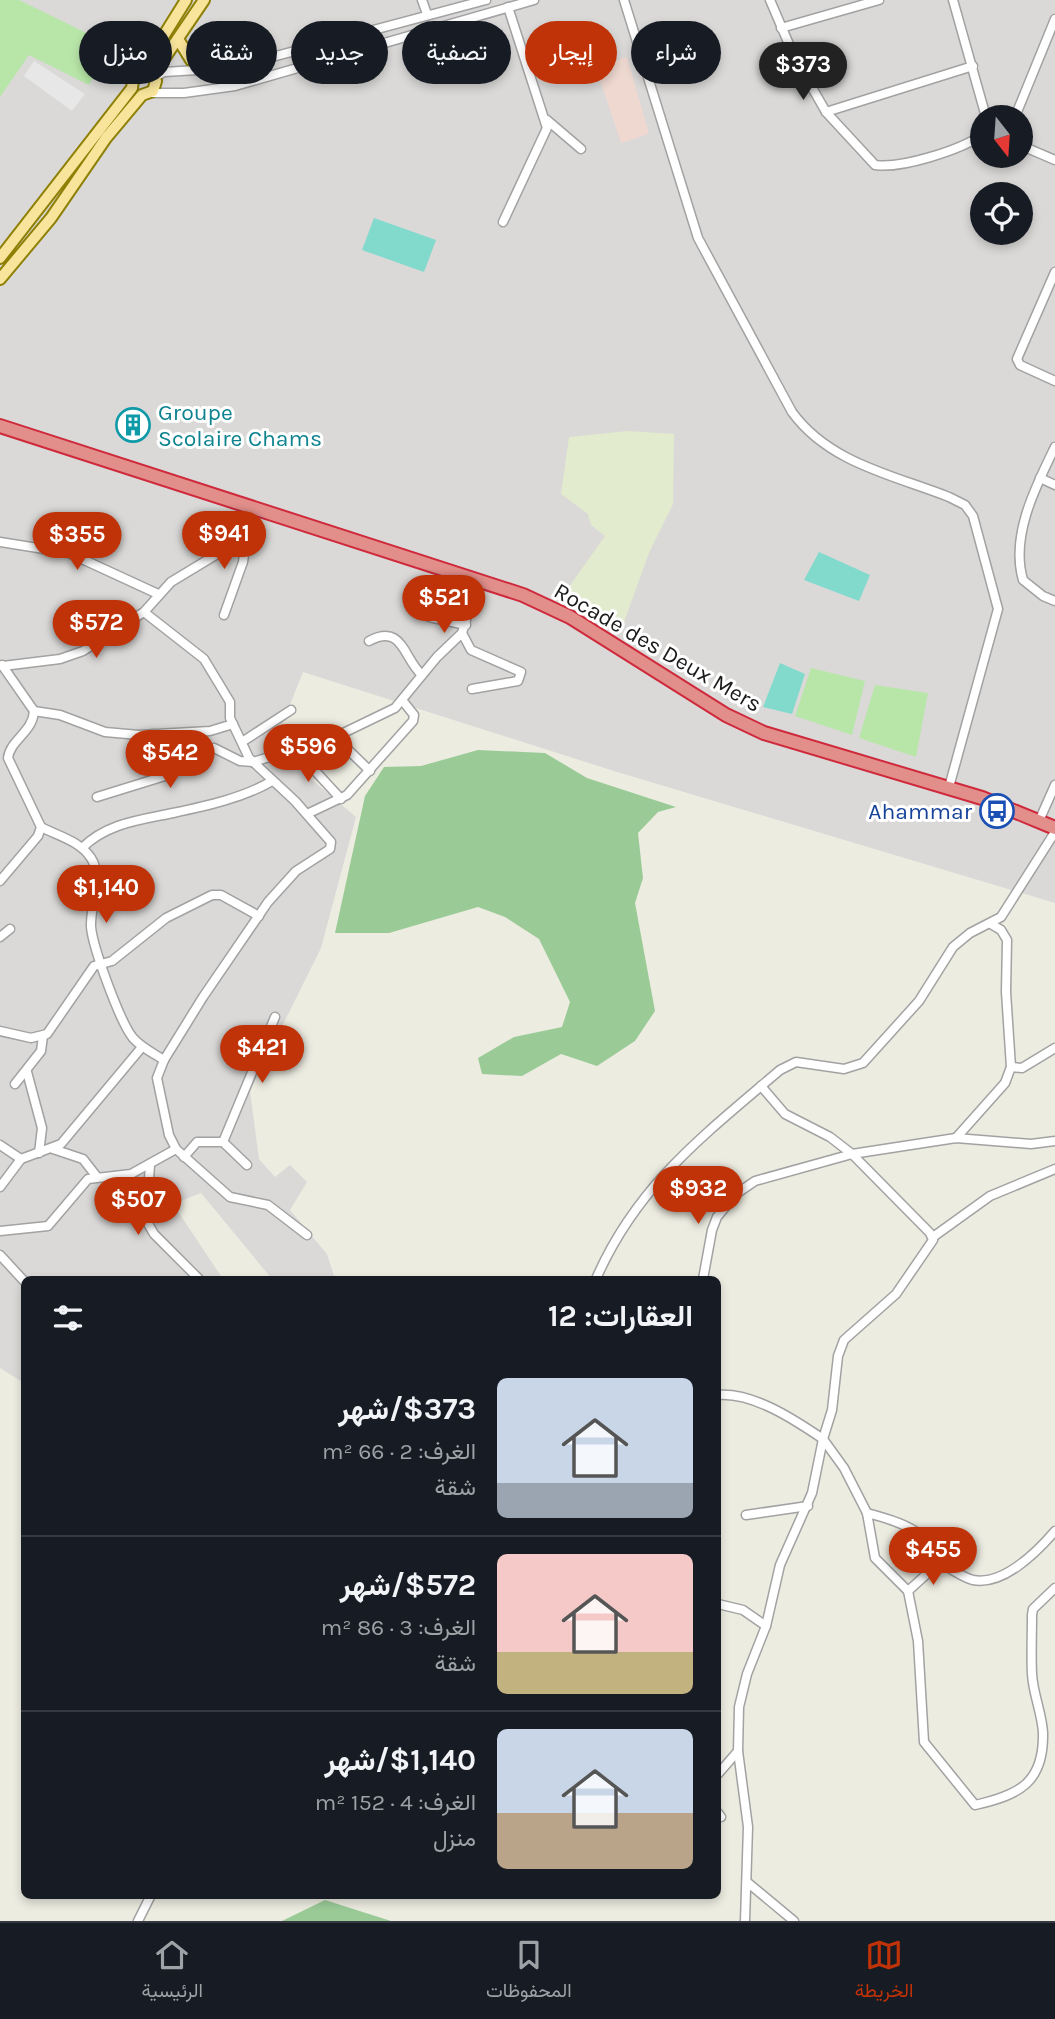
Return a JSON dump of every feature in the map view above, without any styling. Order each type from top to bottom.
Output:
[{"type":"highway","name":"Rocade des Deux Mers","points":[[0,426],[536,600],[570,617],[715,708],[764,733],[949,787],[1039,821],[1055,830]]},
{"type":"main road","points":[[172,46],[204,0]]},
{"type":"main road","points":[[172,27],[184,1]]},
{"type":"main road","points":[[178,39],[186,52]]},
{"type":"main road","points":[[0,258],[132,88],[132,84]]},
{"type":"main road","points":[[0,279],[51,218],[106,138],[155,84]]},
{"type":"main road","points":[[132,88],[146,94]]},
{"type":"street","points":[[422,0],[427,14]]},
{"type":"street","points":[[277,54],[486,0]]},
{"type":"street","points":[[146,94],[184,93],[235,86],[534,0]]},
{"type":"street","points":[[624,0],[698,238],[792,412],[805,430],[833,451],[959,502],[973,516],[998,609],[949,787]]},
{"type":"street","points":[[770,0],[781,28],[826,112],[869,161],[883,166],[911,161],[970,139]]},
{"type":"street","points":[[781,28],[879,0]]},
{"type":"street","points":[[953,0],[983,105]]},
{"type":"street","points":[[503,222],[545,135],[547,120],[508,7]]},
{"type":"street","points":[[1020,105],[1055,19]]},
{"type":"street","points":[[826,112],[973,66]]},
{"type":"street","points":[[547,120],[581,149]]},
{"type":"street","points":[[1033,151],[1055,160]]},
{"type":"street","points":[[1055,272],[1017,359],[1020,365],[1055,381]]},
{"type":"street","points":[[1055,447],[1040,478],[1021,537],[1020,570],[1030,587],[1055,601]]},
{"type":"street","points":[[1045,467],[1055,471]]},
{"type":"street","points":[[1040,478],[1055,485]]},
{"type":"street","points":[[224,615],[243,562],[250,506]]},
{"type":"street","points":[[233,724],[210,731],[153,734],[105,732],[60,715],[34,711],[1,664],[71,656],[144,612],[158,594],[177,577],[236,544],[247,531]]},
{"type":"street","points":[[0,542],[69,553],[158,594]]},
{"type":"street","points":[[214,748],[240,761],[253,762],[335,737],[395,708],[464,629],[478,580]]},
{"type":"street","points":[[144,612],[204,659],[230,702],[233,724],[253,762],[329,839],[331,847],[289,878],[259,916],[164,1060],[156,1084],[169,1135],[176,1149],[230,1197],[268,1205],[307,1235]]},
{"type":"street","points":[[429,617],[464,629]]},
{"type":"street","points":[[464,629],[471,650],[521,672],[518,681],[472,690]]},
{"type":"street","points":[[369,641],[378,636],[391,636],[399,641],[422,675]]},
{"type":"street","points":[[307,814],[341,799],[370,771],[413,721],[414,715],[402,700]]},
{"type":"street","points":[[242,742],[291,710]]},
{"type":"street","points":[[8,758],[11,749],[28,729],[34,711]]},
{"type":"street","points":[[96,797],[168,775],[169,767],[153,734]]},
{"type":"street","points":[[335,737],[370,771]]},
{"type":"street","points":[[295,749],[341,799]]},
{"type":"street","points":[[0,752],[8,758],[41,827],[82,848],[96,872],[91,926],[102,964],[128,1031],[142,1047],[164,1060]]},
{"type":"street","points":[[82,848],[111,828],[150,816],[204,806],[272,781]]},
{"type":"street","points":[[1039,821],[1055,785]]},
{"type":"street","points":[[0,881],[38,836],[41,827]]},
{"type":"street","points":[[597,1276],[616,1238],[653,1184],[785,1066],[796,1062],[844,1069],[863,1063],[919,1001],[953,947],[970,933],[991,924],[1006,910],[1055,830]]},
{"type":"street","points":[[2,1034],[29,1038],[43,1035],[58,1021],[94,966],[112,961],[166,918],[212,895],[221,895],[259,916]]},
{"type":"street","points":[[956,1138],[1005,1083],[1011,1067],[1006,992],[1007,940],[1002,930],[991,924]]},
{"type":"street","points":[[0,937],[10,929]]},
{"type":"street","points":[[223,1142],[275,1017]]},
{"type":"street","points":[[15,1084],[41,1051],[43,1035]]},
{"type":"street","points":[[0,1187],[21,1159],[61,1144],[142,1047]]},
{"type":"street","points":[[1011,1067],[1022,1069],[1055,1048]]},
{"type":"street","points":[[27,1072],[42,1128],[39,1153]]},
{"type":"street","points":[[761,1086],[785,1114],[830,1137],[852,1154],[933,1237]]},
{"type":"street","points":[[704,1276],[712,1230],[725,1205],[737,1194],[765,1178],[852,1154],[956,1138],[1031,1144],[1055,1141]]},
{"type":"street","points":[[184,1157],[197,1142],[223,1142],[247,1165]]},
{"type":"street","points":[[0,1145],[21,1159]]},
{"type":"street","points":[[53,1149],[83,1160],[97,1177]]},
{"type":"street","points":[[0,1231],[48,1226],[86,1182],[97,1177],[123,1175],[150,1166],[176,1149]]},
{"type":"street","points":[[150,1166],[146,1220],[154,1234],[196,1276]]},
{"type":"street","points":[[746,1921],[748,1827],[737,1729],[743,1688],[766,1626],[780,1565],[808,1506],[832,1410],[838,1356],[844,1340],[896,1294],[927,1253],[933,1237],[990,1196],[1055,1168]]},
{"type":"street","points":[[0,1255],[21,1279]]},
{"type":"street","points":[[721,1395],[733,1395],[774,1407],[823,1439],[835,1453],[867,1513],[875,1559],[908,1591],[918,1641],[924,1742],[975,1805],[1019,1792],[1034,1776],[1040,1761],[1043,1733],[1032,1675],[1032,1615],[1034,1609],[1055,1588]]},
{"type":"street","points":[[746,1515],[808,1506]]},
{"type":"street","points":[[867,1513],[907,1526],[925,1537],[940,1562],[974,1580],[995,1578],[1026,1559],[1054,1536]]},
{"type":"street","points":[[908,1591],[940,1562]]},
{"type":"street","points":[[721,1605],[743,1610],[766,1626]]},
{"type":"street","points":[[721,1771],[738,1751]]},
{"type":"street","points":[[747,1882],[794,1921]]},
{"type":"street","points":[[138,1921],[149,1899]]},
{"type":"shaded area","points":[[0,0],[1055,0],[1055,903],[614,771],[303,672],[273,747],[356,817],[321,948],[250,1091],[259,1159],[275,1177],[290,1165],[307,1182],[290,1210],[327,1254],[334,1276],[270,1276],[201,1193],[173,1204],[221,1276],[21,1276],[21,1381],[0,1368]]},
{"type":"shaded area","points":[[627,57],[631,84],[635,84],[649,134],[621,143],[601,84],[617,84],[617,61]]},
{"type":"shaded area","points":[[34,61],[85,94],[72,111],[24,76]]},
{"type":"shaded area","points":[[374,218],[436,240],[424,272],[362,250]]},
{"type":"shaded area","points":[[819,552],[870,575],[859,601],[804,580]]},
{"type":"shaded area","points":[[780,663],[805,674],[792,714],[763,707]]},
{"type":"green space","points":[[0,0],[19,0],[79,29],[79,80],[29,55],[0,97]]},
{"type":"green space","points":[[628,431],[674,434],[673,504],[649,553],[624,622],[566,591],[605,536],[591,525],[588,514],[561,494],[569,437]]},
{"type":"green space","points":[[811,668],[865,681],[852,735],[795,716]]},
{"type":"green space","points":[[875,685],[928,693],[916,757],[859,738]]},
{"type":"green space","points":[[478,750],[545,753],[587,778],[676,807],[658,812],[638,833],[643,878],[635,903],[655,1011],[635,1041],[597,1066],[561,1054],[522,1076],[482,1074],[478,1058],[514,1037],[562,1027],[570,1002],[539,939],[505,917],[478,907],[389,933],[335,933],[365,796],[384,767],[421,766]]},
{"type":"green space","points":[[325,1900],[391,1921],[282,1921]]},
{"type":"place","name":"Groupe Scolaire Chams","points":[[133,425]]},
{"type":"place","name":"Ahammar","points":[[997,811]]}]
